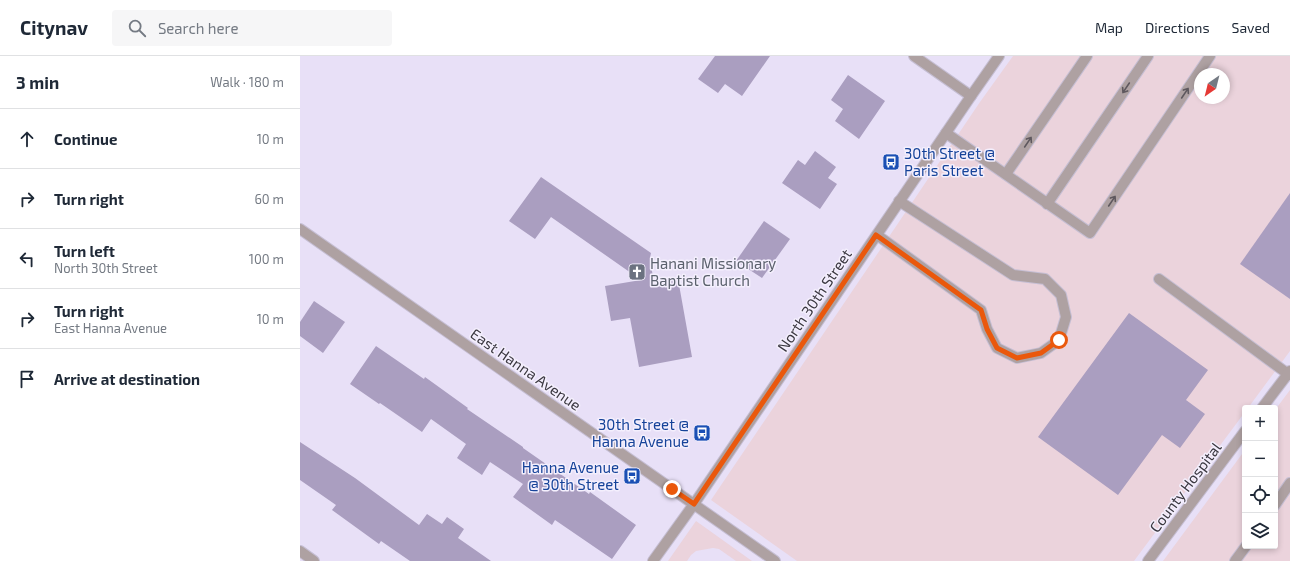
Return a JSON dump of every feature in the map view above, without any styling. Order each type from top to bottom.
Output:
[{"type":"street","points":[[914,56],[971,96]]},
{"type":"street","name":"North 30th Street","points":[[653,561],[694,504],[999,56]]},
{"type":"street","points":[[1006,174],[1087,56]]},
{"type":"street","points":[[1047,204],[1148,56]]},
{"type":"street","points":[[946,133],[1090,233],[1210,56]]},
{"type":"street","points":[[876,235],[981,310],[987,329],[997,348],[1017,358],[1041,353],[1059,340],[1066,318],[1061,295],[1045,279],[1013,275],[900,202]]},
{"type":"street","name":"East Hanna Avenue","points":[[300,229],[775,561]]},
{"type":"street","points":[[1159,279],[1289,372],[1264,405]]},
{"type":"street","name":"County Hospital","points":[[1148,561],[1242,435]]},
{"type":"street","points":[[1278,500],[1290,483]]},
{"type":"street","points":[[1235,561],[1244,549]]},
{"type":"street","points":[[300,551],[314,561]]},
{"type":"shaded area","points":[[1013,56],[1290,56],[1290,351],[1250,405],[1242,405],[1242,416],[1134,561],[797,561],[711,500],[980,102]]},
{"type":"shaded area","points":[[1290,390],[1290,561],[1163,561],[1242,454],[1242,549],[1278,549],[1278,406]]},
{"type":"shaded area","points":[[696,521],[752,561],[736,561],[719,549],[713,548],[696,551],[687,561],[668,561]]},
{"type":"building","points":[[715,56],[770,56],[742,96],[725,84],[718,93],[698,79]]},
{"type":"building","points":[[848,75],[885,101],[859,139],[835,121],[843,109],[831,100]]},
{"type":"building","points":[[815,151],[836,167],[828,178],[837,184],[820,209],[782,183],[798,160],[805,165]]},
{"type":"building","name":"Hanani Missionary Baptist Church","points":[[541,177],[651,253],[650,258],[654,284],[678,279],[692,357],[639,367],[630,318],[611,321],[605,286],[641,280],[551,217],[535,239],[509,221]]},
{"type":"building","points":[[1290,193],[1290,299],[1240,264]]},
{"type":"building","points":[[764,221],[790,239],[762,278],[736,261]]},
{"type":"building","points":[[314,301],[345,322],[323,353],[300,336],[300,322]]},
{"type":"building","points":[[1129,313],[1208,370],[1186,400],[1205,414],[1180,448],[1162,435],[1118,495],[1038,437]]},
{"type":"building","points":[[376,346],[424,379],[425,377],[468,408],[467,409],[636,525],[612,559],[555,520],[552,525],[513,497],[523,484],[490,462],[482,475],[457,458],[466,444],[431,419],[422,432],[350,384]]},
{"type":"building","points":[[300,442],[355,478],[419,525],[427,514],[442,524],[447,517],[464,529],[458,538],[491,561],[410,561],[381,541],[379,544],[332,510],[336,505],[300,480]]},
{"type":"place","name":"30th Street @ Paris Street","points":[[891,162]]},
{"type":"place","name":"Hanani Missionary Baptist Church","points":[[637,272]]},
{"type":"place","name":"30th Street @ Hanna Avenue","points":[[702,433]]},
{"type":"place","name":"Hanna Avenue @ 30th Street","points":[[632,476]]},
{"type":"route","points":[[672,489],[694,504],[876,235],[981,310],[987,329],[997,348],[1017,358],[1041,353],[1059,340]]}]
